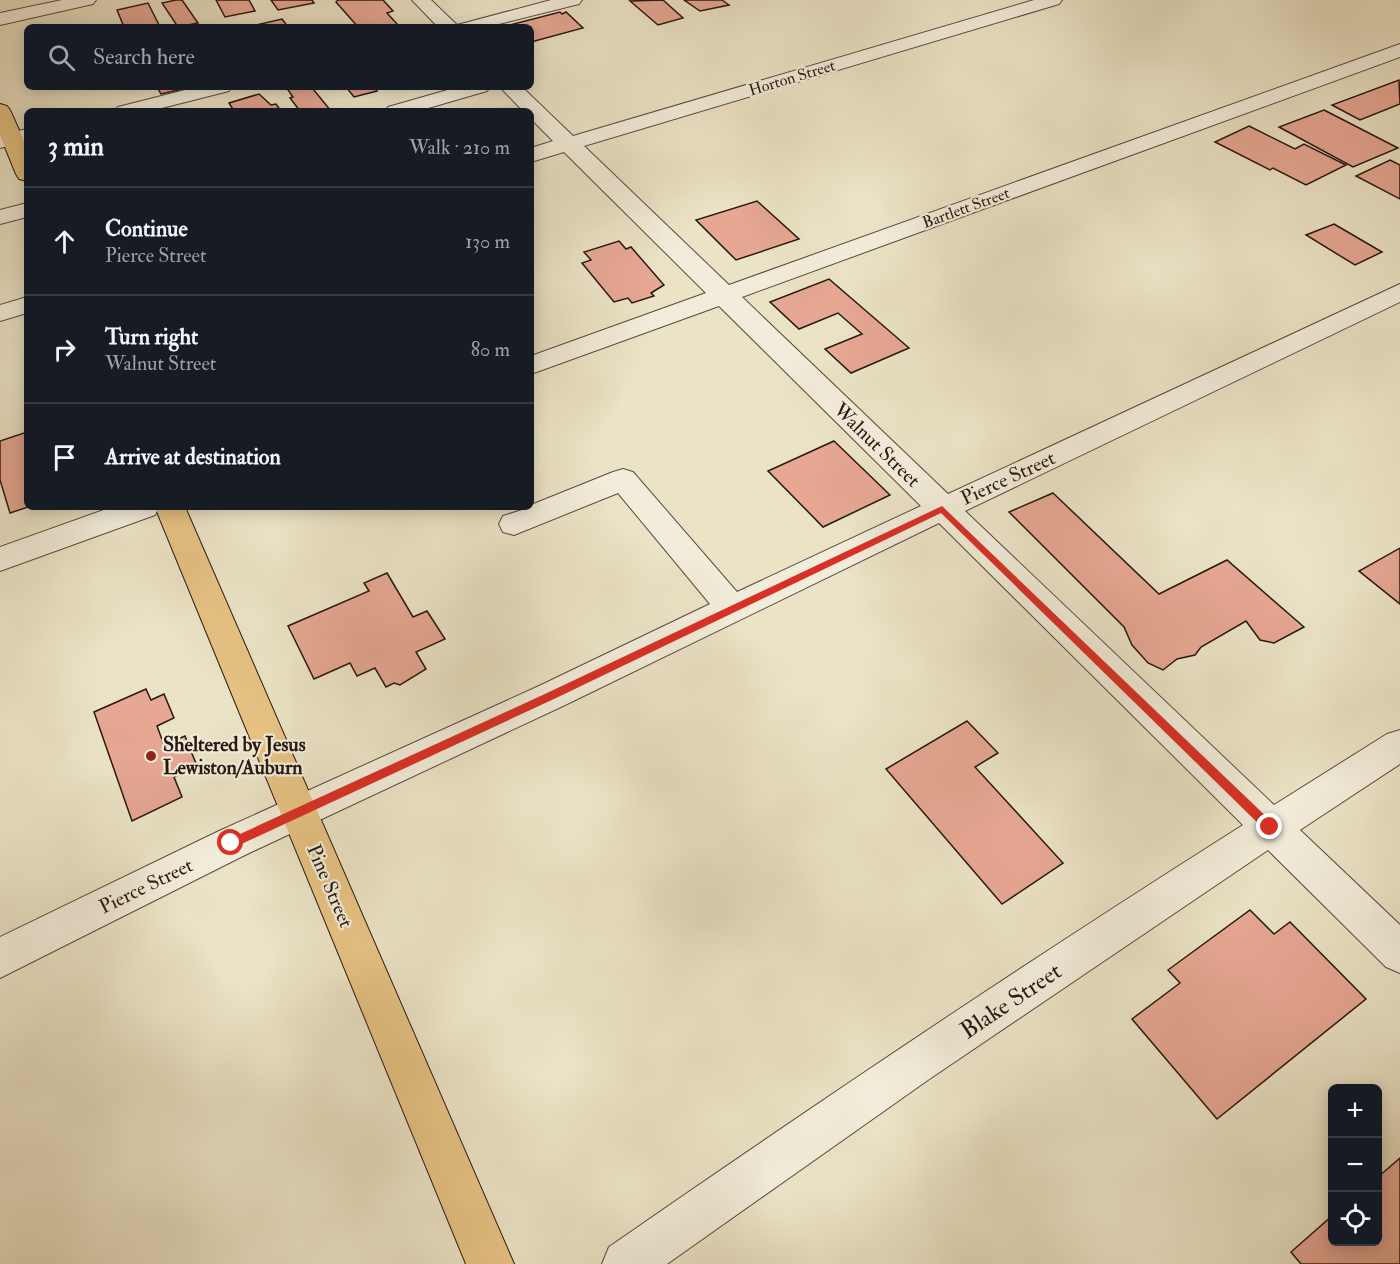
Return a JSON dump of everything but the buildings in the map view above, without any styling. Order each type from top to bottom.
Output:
[{"type":"main road","points":[[0,110],[24,166]]},
{"type":"main road","name":"Pine Street","points":[[171,510],[490,1264]]},
{"type":"street","points":[[0,19],[87,0]]},
{"type":"street","points":[[421,0],[446,24]]},
{"type":"street","points":[[477,24],[573,0]]},
{"type":"street","name":"Horton Street","points":[[534,154],[1053,0]]},
{"type":"street","name":"Bartlett Street","points":[[534,364],[1395,56]]},
{"type":"street","points":[[137,108],[210,90]]},
{"type":"street","points":[[406,108],[469,90]]},
{"type":"street","name":"Walnut Street","points":[[513,90],[532,108]]},
{"type":"street","name":"Walnut Street","points":[[534,110],[1400,953]]},
{"type":"street","points":[[0,217],[24,211]]},
{"type":"street","name":"Pierce Street","points":[[0,958],[298,812],[551,696],[1400,292]]},
{"type":"street","points":[[0,313],[24,306]]},
{"type":"street","points":[[514,524],[623,478],[732,608]]},
{"type":"street","points":[[0,559],[136,510]]},
{"type":"street","name":"Blake Street","points":[[626,1264],[766,1165],[1270,827],[1400,745]]},
{"type":"place","name":"Sheltered by Jesus Lewiston/Auburn","points":[[151,756]]},
{"type":"route","points":[[231,843],[551,696],[942,509],[1270,827]]}]
